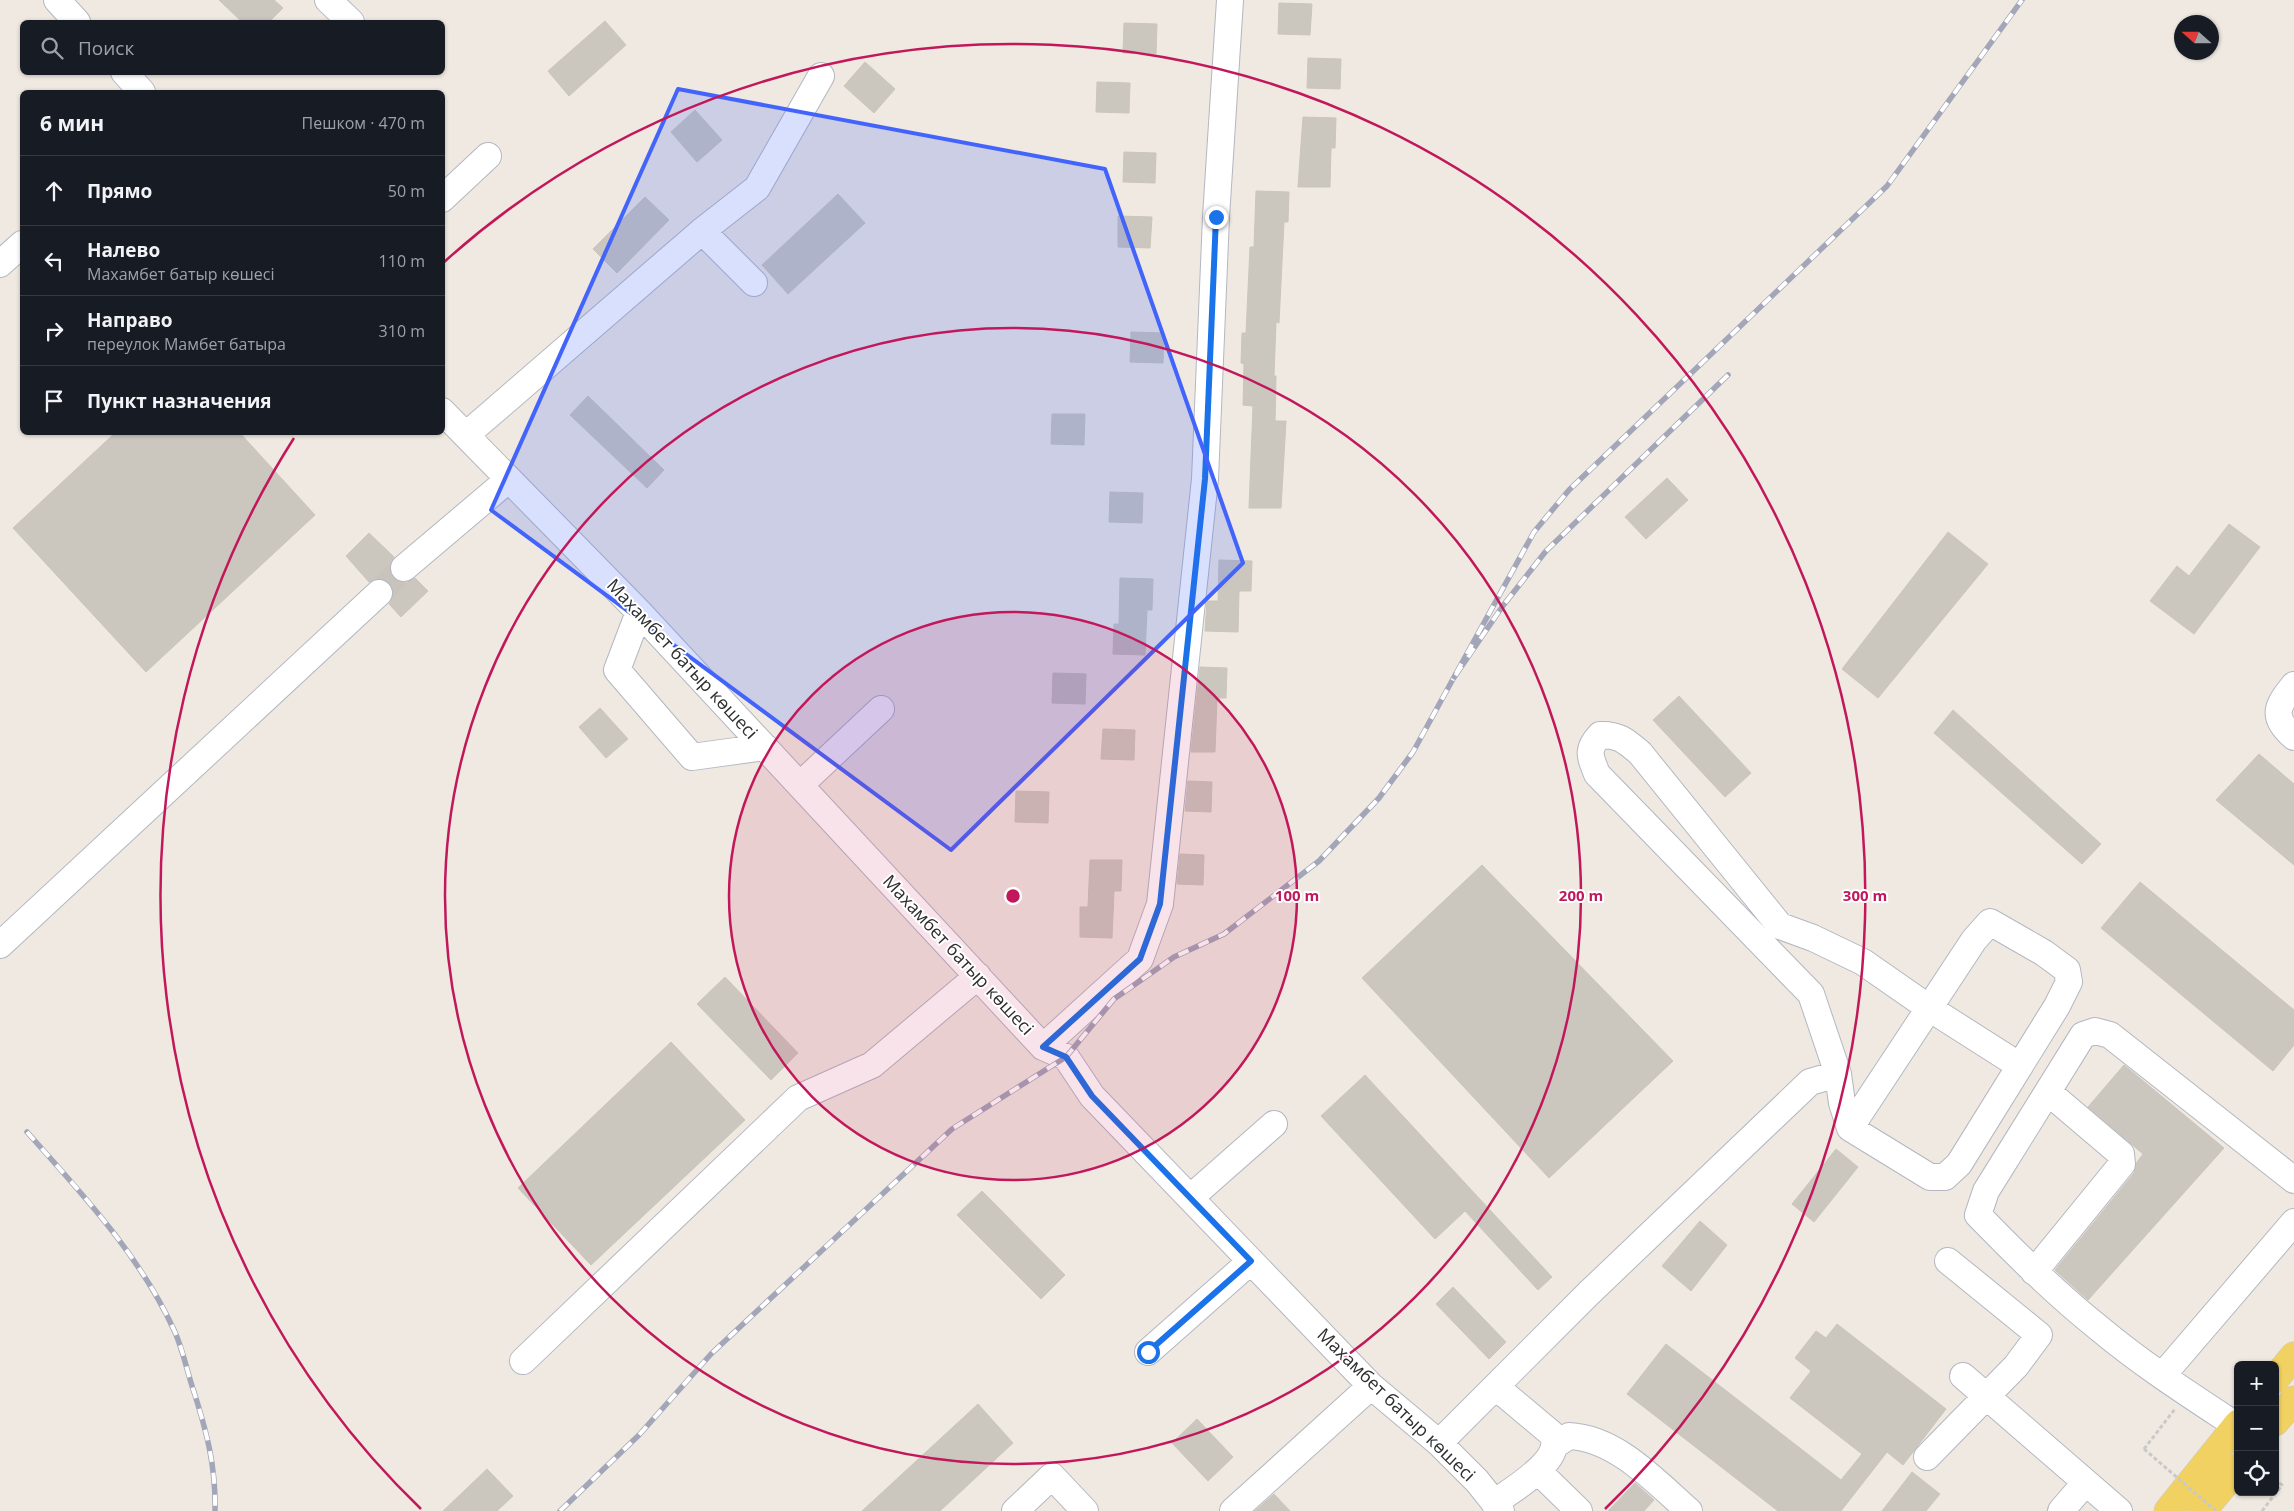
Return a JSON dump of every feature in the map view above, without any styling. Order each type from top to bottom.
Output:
[{"type":"main road","points":[[2279,1374],[2294,1356]]},
{"type":"main road","points":[[2279,1417],[2294,1400]]},
{"type":"main road","points":[[2168,1511],[2234,1429]]},
{"type":"main road","points":[[2202,1511],[2234,1473]]},
{"type":"street","points":[[56,0],[76,20]]},
{"type":"street","points":[[328,0],[348,20]]},
{"type":"street","points":[[1043,1047],[1140,959],[1160,904],[1205,479],[1216,217],[1230,0]]},
{"type":"street","points":[[127,75],[140,90]]},
{"type":"street","points":[[466,436],[702,231],[757,188],[821,76]]},
{"type":"street","points":[[445,196],[488,156]]},
{"type":"street","points":[[702,231],[754,283]]},
{"type":"street","points":[[0,264],[20,246]]},
{"type":"street","name":"Махамбет батыр көшесі","points":[[445,414],[638,612],[1043,1047],[1066,1057],[1092,1096],[1371,1386],[1439,1443],[1477,1481],[1498,1507]]},
{"type":"street","points":[[404,568],[508,480]]},
{"type":"street","points":[[0,945],[380,593]]},
{"type":"street","points":[[638,612],[617,670],[692,757],[765,747]]},
{"type":"street","points":[[2294,685],[2283,698],[2278,713],[2281,725],[2294,737]]},
{"type":"street","points":[[800,785],[881,709]]},
{"type":"street","points":[[1850,1128],[1929,1008],[1974,940],[1990,922],[2044,953],[2067,970],[2069,982],[2057,1006],[2020,1066],[1959,1164],[1945,1177],[1930,1177],[1850,1128],[1842,1103],[1838,1074],[1811,994],[1597,774],[1589,754],[1593,742],[1600,735],[1612,734],[1623,738],[1640,753],[1780,926],[1813,938],[1863,962],[1929,1008],[2020,1066]]},
{"type":"street","points":[[523,1361],[798,1098],[872,1065],[978,976]]},
{"type":"street","points":[[2234,1423],[2162,1376],[2100,1330],[2034,1272],[1978,1215],[1986,1191],[2083,1035],[2095,1031],[2110,1035],[2294,1180]]},
{"type":"street","points":[[1439,1443],[1589,1293],[1810,1082],[1838,1074]]},
{"type":"street","points":[[2034,1272],[2122,1164],[2121,1154],[2048,1092]]},
{"type":"street","points":[[1190,1198],[1274,1124]]},
{"type":"street","points":[[2162,1376],[2294,1222]]},
{"type":"street","points":[[1148,1352],[1251,1261]]},
{"type":"street","points":[[1927,1456],[2016,1366],[2039,1336],[1948,1261]]},
{"type":"street","points":[[1963,1376],[2119,1511]]},
{"type":"street","points":[[1233,1511],[1371,1386]]},
{"type":"street","points":[[1496,1387],[1552,1434],[1555,1445]]},
{"type":"street","points":[[1498,1507],[1538,1471],[1550,1457],[1555,1445],[1569,1436],[1596,1440],[1640,1467],[1688,1511]]},
{"type":"street","points":[[1538,1471],[1580,1511]]},
{"type":"street","points":[[1015,1511],[1052,1476],[1085,1511]]},
{"type":"street","points":[[2061,1511],[2085,1482]]},
{"type":"path","points":[[2178,1404],[2144,1449],[2216,1511]]},
{"type":"path","points":[[2262,1511],[2274,1496]]},
{"type":"highlighted area","points":[[678,89],[1105,169],[1243,563],[951,850],[491,510]]},
{"type":"building","points":[[219,0],[274,0],[283,8],[271,20],[240,20]]},
{"type":"building","points":[[1279,3],[1312,4],[1310,35],[1278,34]]},
{"type":"building","points":[[605,21],[626,45],[569,96],[548,71]]},
{"type":"building","points":[[1124,23],[1157,24],[1156,54],[1123,53]]},
{"type":"building","points":[[1308,58],[1341,59],[1340,89],[1307,88]]},
{"type":"building","points":[[865,62],[895,89],[874,113],[844,86]]},
{"type":"building","points":[[1097,82],[1130,83],[1129,113],[1096,112]]},
{"type":"building","points":[[695,110],[722,140],[697,162],[671,132]]},
{"type":"building","points":[[1303,117],[1336,118],[1335,148],[1331,148],[1330,187],[1298,187]]},
{"type":"building","points":[[1124,152],[1156,153],[1155,183],[1123,182]]},
{"type":"building","points":[[1256,191],[1289,192],[1288,222],[1284,222],[1279,323],[1276,322],[1274,376],[1276,376],[1275,421],[1286,421],[1281,508],[1249,508],[1253,406],[1243,405],[1244,364],[1241,363],[1242,333],[1246,333],[1250,247],[1254,247]]},
{"type":"building","points":[[838,194],[865,223],[788,294],[762,265]]},
{"type":"building","points":[[645,197],[669,220],[617,273],[593,249]]},
{"type":"building","points":[[1118,216],[1152,217],[1150,248],[1118,247]]},
{"type":"building","points":[[1131,332],[1164,333],[1163,363],[1130,362]]},
{"type":"building","points":[[588,396],[664,470],[647,488],[570,415]]},
{"type":"building","points":[[1052,414],[1085,414],[1084,445],[1051,444]]},
{"type":"building","points":[[113,435],[242,435],[315,515],[146,672],[13,528]]},
{"type":"building","points":[[1667,478],[1688,500],[1646,539],[1625,517]]},
{"type":"building","points":[[1110,492],[1143,493],[1142,523],[1109,522]]},
{"type":"building","points":[[2229,524],[2260,547],[2194,634],[2150,601],[2177,566],[2189,576]]},
{"type":"building","points":[[1948,532],[1988,564],[1878,698],[1842,669]]},
{"type":"building","points":[[369,533],[394,557],[389,570],[393,578],[399,582],[406,583],[415,578],[428,591],[401,617],[389,604],[393,597],[393,589],[390,583],[383,579],[375,579],[369,582],[346,556]]},
{"type":"building","points":[[1219,560],[1252,561],[1251,591],[1239,591],[1238,632],[1205,631],[1207,601],[1218,601]]},
{"type":"building","points":[[1120,578],[1153,579],[1152,610],[1147,610],[1145,655],[1113,654],[1114,624],[1119,624]]},
{"type":"building","points":[[1200,667],[1227,668],[1226,698],[1217,698],[1215,752],[1191,752]]},
{"type":"building","points":[[1053,673],[1086,674],[1085,704],[1052,703]]},
{"type":"building","points":[[1679,696],[1751,773],[1725,797],[1653,720]]},
{"type":"building","points":[[600,708],[628,739],[606,758],[579,727]]},
{"type":"building","points":[[1953,710],[2101,844],[2082,864],[1934,733]]},
{"type":"building","points":[[1103,729],[1135,730],[1134,760],[1101,759]]},
{"type":"building","points":[[2259,754],[2294,784],[2294,865],[2216,800]]},
{"type":"building","points":[[1188,781],[1212,782],[1211,812],[1185,811]]},
{"type":"building","points":[[1016,791],[1049,792],[1048,823],[1015,822]]},
{"type":"building","points":[[1180,854],[1204,855],[1203,885],[1177,884]]},
{"type":"building","points":[[1090,860],[1122,860],[1121,891],[1114,891],[1112,938],[1080,937],[1080,907],[1088,907]]},
{"type":"building","points":[[1482,865],[1673,1061],[1549,1178],[1362,978]]},
{"type":"building","points":[[2140,882],[2294,1010],[2294,1045],[2273,1071],[2101,928]]},
{"type":"building","points":[[725,977],[798,1053],[771,1080],[697,1004]]},
{"type":"building","points":[[671,1042],[745,1120],[591,1265],[518,1188]]},
{"type":"building","points":[[2124,1065],[2224,1148],[2088,1300],[2055,1270],[2134,1173],[2137,1162],[2143,1154],[2088,1107]]},
{"type":"building","points":[[1365,1075],[1552,1277],[1538,1290],[1465,1211],[1435,1239],[1321,1116]]},
{"type":"building","points":[[1836,1149],[1858,1167],[1814,1222],[1792,1204]]},
{"type":"building","points":[[982,1191],[1065,1275],[1041,1299],[957,1215]]},
{"type":"building","points":[[1700,1221],[1727,1245],[1691,1291],[1662,1266]]},
{"type":"building","points":[[1453,1287],[1506,1342],[1489,1359],[1436,1304]]},
{"type":"building","points":[[1837,1324],[1946,1409],[1903,1465],[1887,1452],[1841,1511],[1778,1511],[1627,1394],[1666,1344],[1841,1480],[1862,1454],[1790,1398],[1811,1371],[1795,1358],[1816,1331],[1826,1338]]},
{"type":"building","points":[[978,1404],[1013,1443],[940,1511],[862,1511]]},
{"type":"building","points":[[1197,1419],[1233,1457],[1208,1481],[1172,1443]]},
{"type":"building","points":[[487,1469],[513,1496],[497,1511],[443,1511]]},
{"type":"building","points":[[1912,1472],[1940,1494],[1926,1511],[1882,1511]]},
{"type":"building","points":[[1635,1483],[1654,1500],[1644,1511],[1608,1511]]},
{"type":"building","points":[[1274,1494],[1290,1511],[1255,1511]]},
{"type":"tunnel","points":[[379,593],[404,568]]},
{"type":"railway","points":[[1728,375],[1546,551],[1502,607],[1453,679],[1534,532],[1569,490],[1887,186],[2022,0]]},
{"type":"railway","points":[[560,1511],[639,1435],[711,1354],[952,1129],[1066,1057],[1114,999],[1174,957],[1224,934],[1319,861],[1379,798],[1413,752],[1453,679]]},
{"type":"railway","points":[[27,1132],[127,1250],[160,1302],[174,1330],[207,1436],[214,1480],[215,1511]]},
{"type":"route","points":[[1148,1352],[1251,1261],[1092,1096],[1066,1057],[1043,1047],[1140,959],[1160,904],[1205,479],[1216,217]]}]
